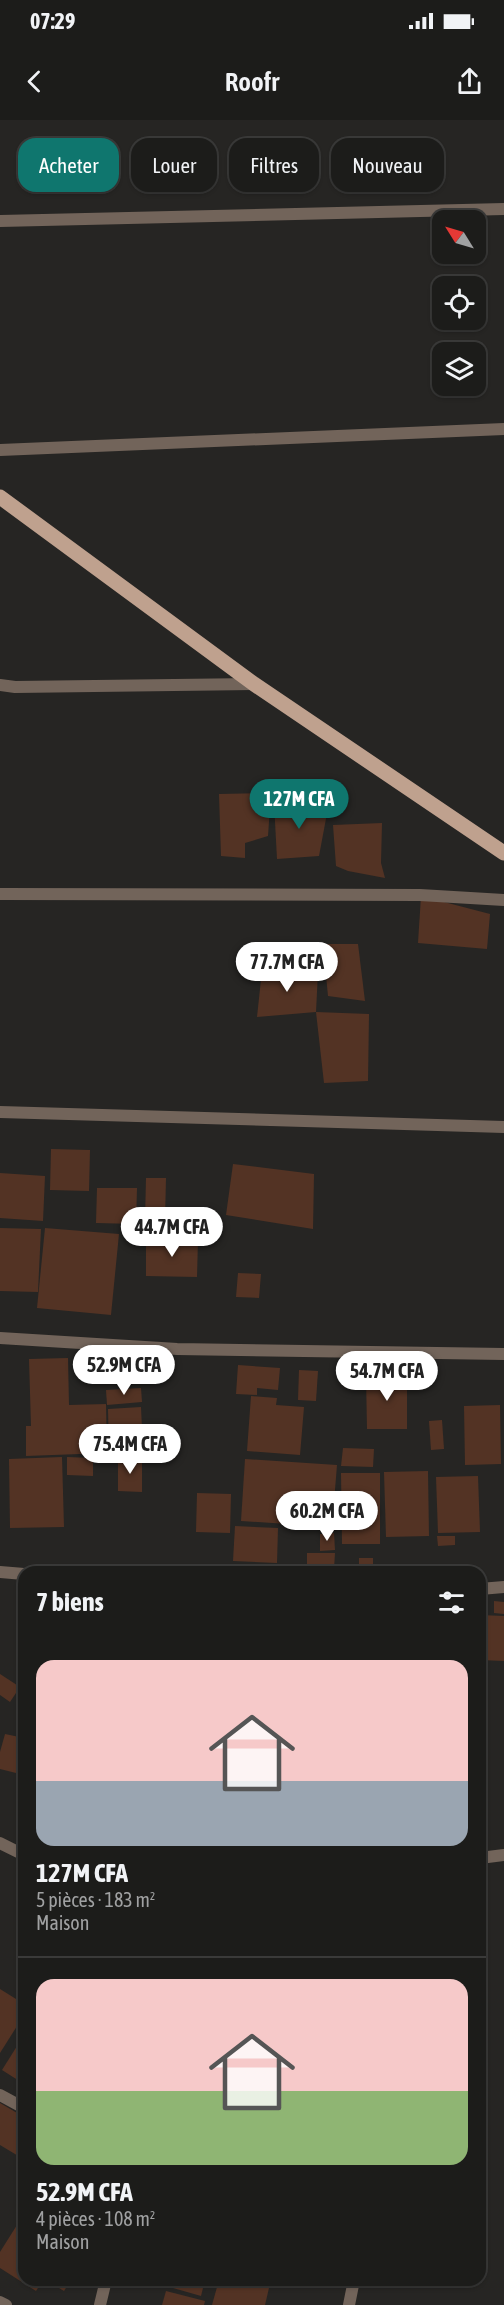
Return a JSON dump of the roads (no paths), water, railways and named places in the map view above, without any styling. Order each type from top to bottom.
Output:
[{"type":"main road","points":[[0,497],[254,684],[504,854]]},
{"type":"street","points":[[0,221],[504,208]]},
{"type":"street","points":[[0,450],[504,429]]},
{"type":"street","points":[[0,685],[15,687],[254,684]]},
{"type":"street","points":[[0,894],[420,895],[504,900]]},
{"type":"street","points":[[0,1112],[504,1127]]},
{"type":"street","points":[[0,1338],[177,1349],[504,1354]]},
{"type":"street","points":[[0,1572],[18,1574]]},
{"type":"street","points":[[486,1588],[504,1587]]},
{"type":"street","points":[[0,1843],[18,1853]]},
{"type":"street","points":[[486,1857],[504,1855]]},
{"type":"street","points":[[0,2095],[18,2105]]},
{"type":"street","points":[[100,2305],[105,2286]]},
{"type":"street","points":[[349,2305],[353,2286]]},
{"type":"street","points":[[0,2302],[6,2305]]}]
